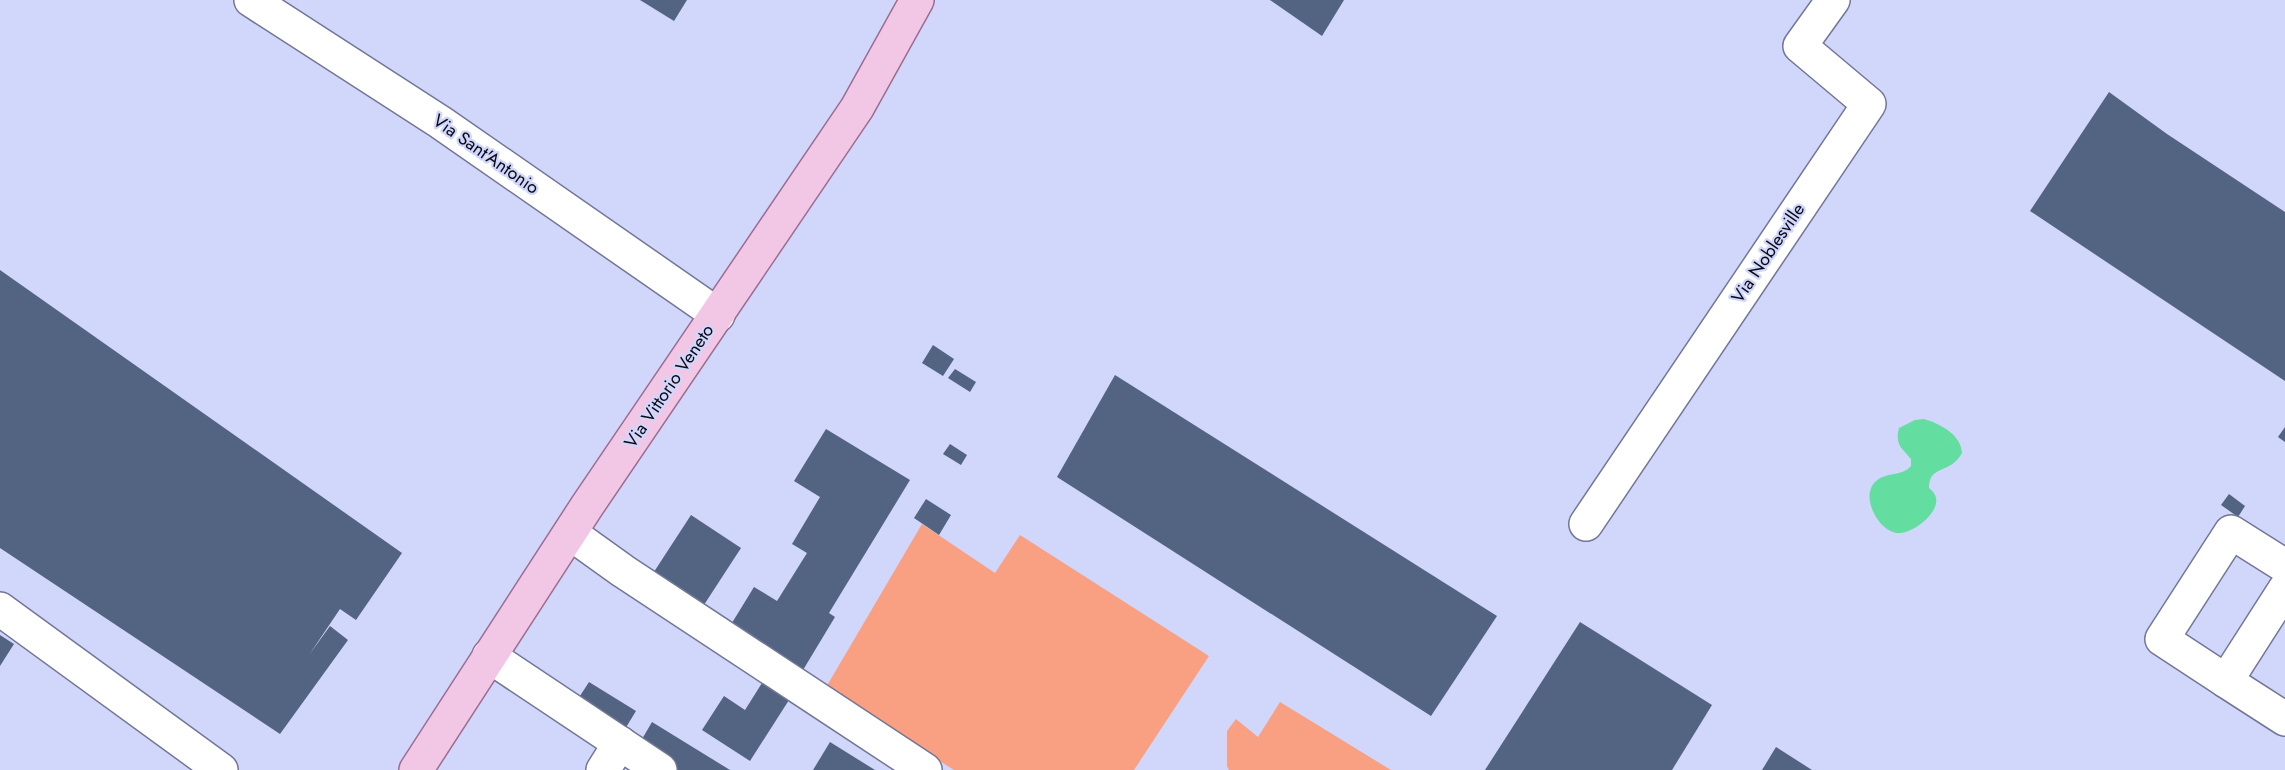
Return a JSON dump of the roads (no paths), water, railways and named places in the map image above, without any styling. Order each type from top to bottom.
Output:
[{"type":"main road","name":"Via Vittorio Veneto","points":[[416,770],[570,533],[857,108],[917,0]]},
{"type":"street","name":"Via Sant'Antonio","points":[[250,0],[440,122],[718,315]]},
{"type":"street","name":"Via Noblesville","points":[[1586,524],[1869,104],[1800,46],[1833,0]]},
{"type":"street","points":[[2285,566],[2231,532],[2162,639],[2285,719]]},
{"type":"street","points":[[570,533],[623,571],[925,770]]},
{"type":"street","points":[[2226,681],[2285,590]]},
{"type":"street","points":[[0,609],[221,770]]},
{"type":"street","points":[[489,656],[660,770]]},
{"type":"street","points":[[603,770],[620,743]]}]
